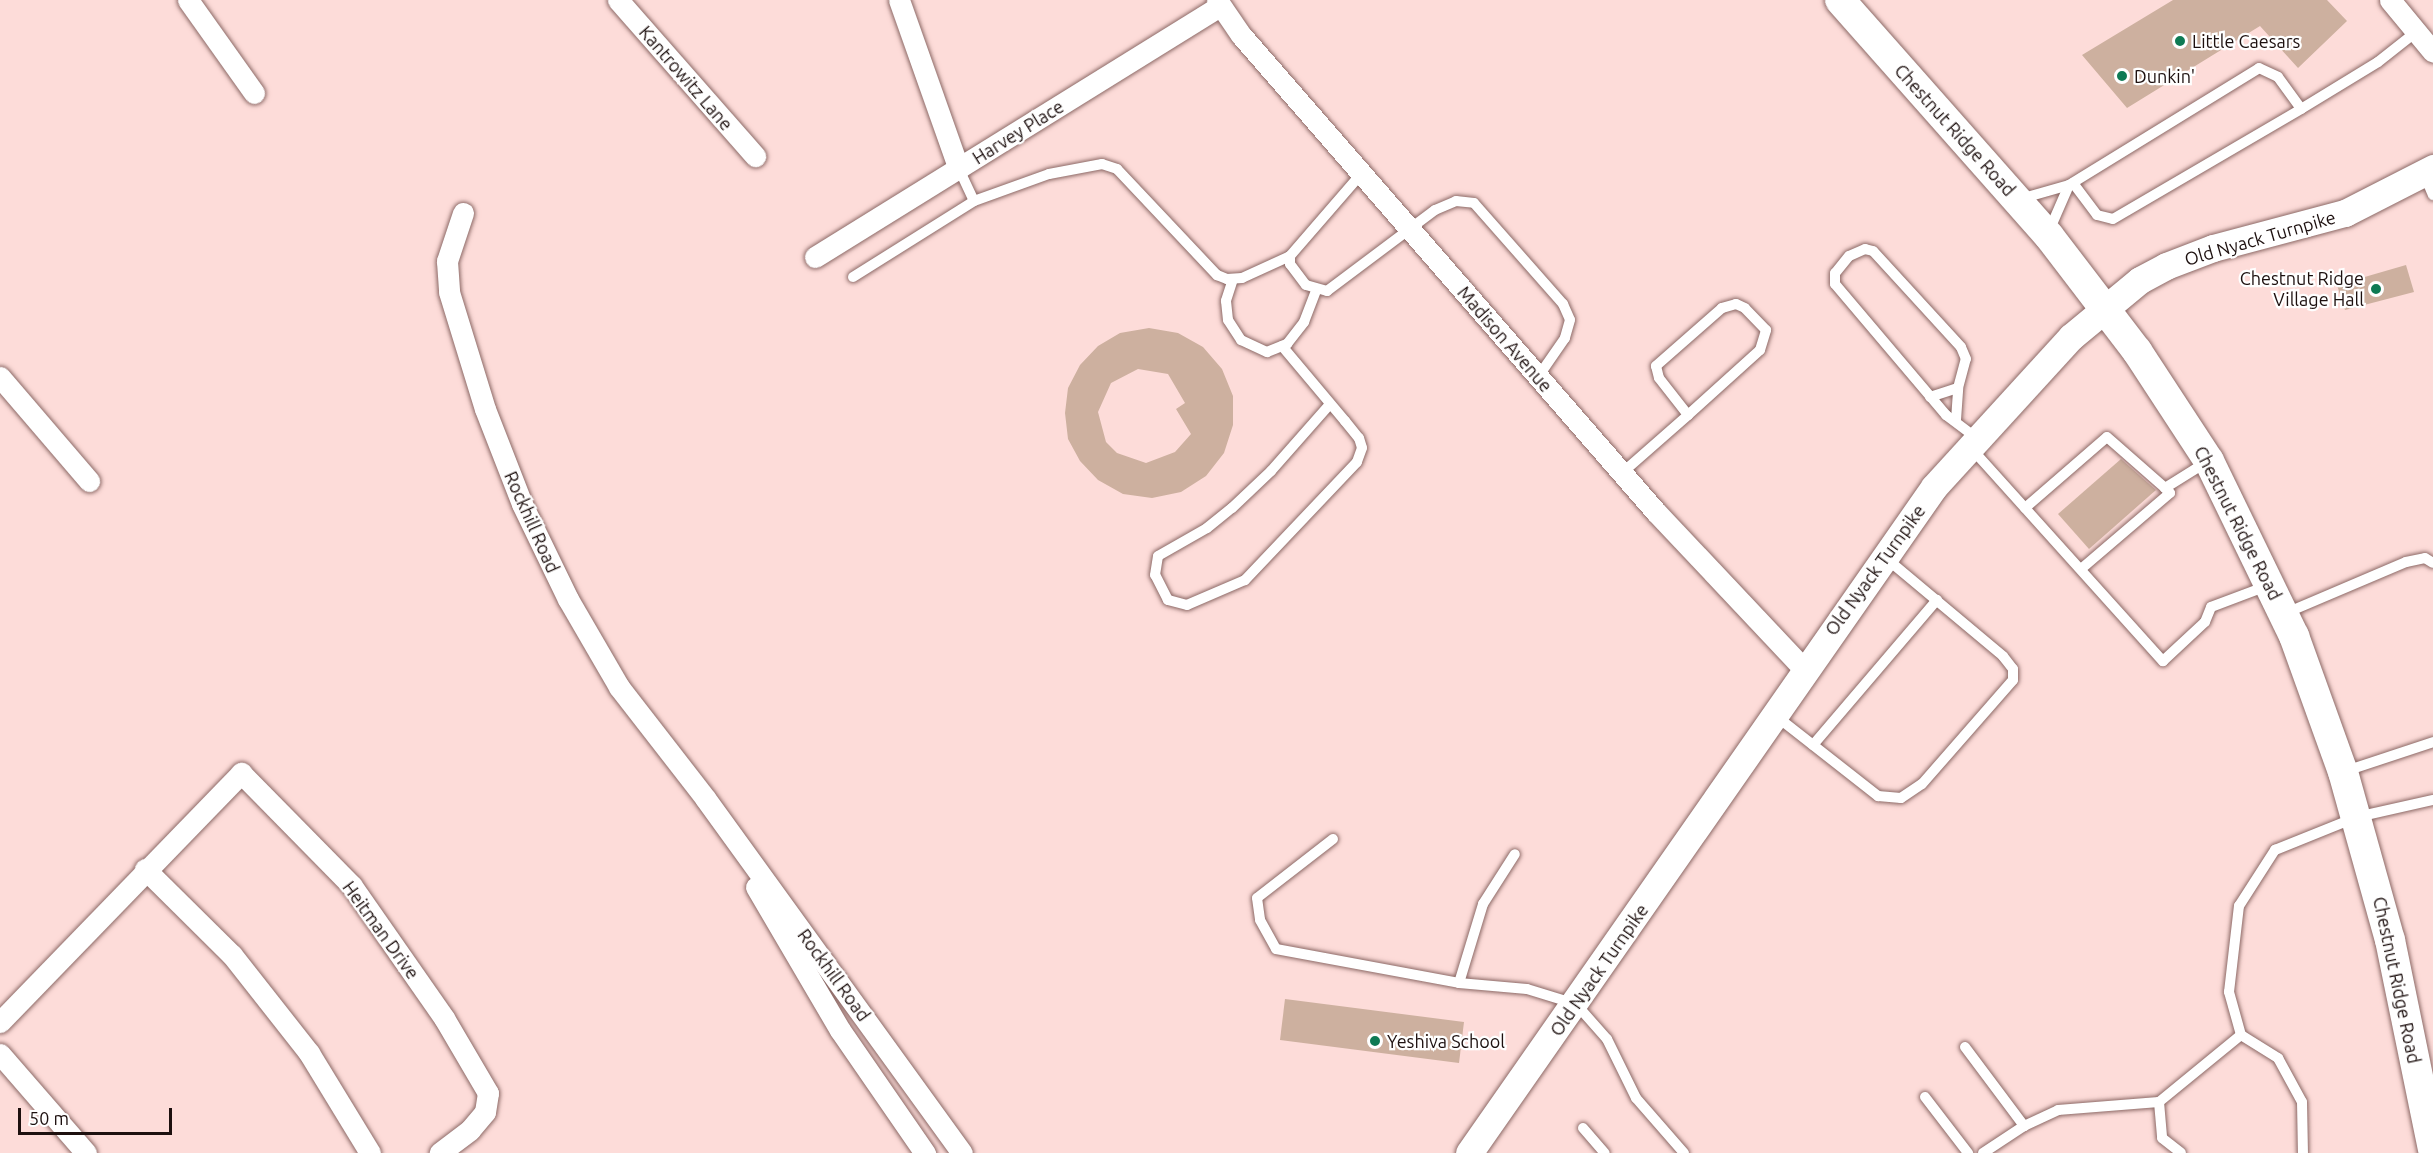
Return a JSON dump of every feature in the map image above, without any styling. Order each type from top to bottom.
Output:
[{"type":"main road","name":"Chestnut Ridge Road","points":[[1840,0],[2047,234],[2105,307],[2209,461],[2284,614],[2343,772],[2390,940],[2433,1150]]},
{"type":"street","points":[[188,0],[254,93]]},
{"type":"street","name":"Kantrowitz Lane","points":[[618,0],[754,156]]},
{"type":"street","points":[[898,0],[959,169]]},
{"type":"street","points":[[2390,0],[2433,52]]},
{"type":"street","name":"Harvey Place","points":[[816,257],[959,169],[1218,3]]},
{"type":"street","name":"Madison Avenue","points":[[1218,3],[1361,174],[1622,473],[1804,669]]},
{"type":"street","name":"Old Nyack Turnpike","points":[[1470,1153],[1576,1004],[1804,669],[1884,556],[1973,442],[2105,307],[2140,280],[2182,260],[2345,213],[2430,179]]},
{"type":"street","name":"Rockhill Road","points":[[463,213],[447,261],[449,292],[485,409],[522,504],[568,599],[619,687],[705,798],[962,1153]]},
{"type":"street","points":[[0,377],[89,482]]},
{"type":"street","name":"Heitman Drive","points":[[0,1022],[145,869],[241,773],[352,886],[444,1018],[488,1093],[485,1112],[470,1131],[440,1153]]},
{"type":"street","name":"Rockhill Road","points":[[705,798],[840,1030],[925,1153]]},
{"type":"street","points":[[145,869],[232,956],[309,1053],[370,1153]]},
{"type":"street","points":[[0,1054],[86,1153]]},
{"type":"lane","points":[[2071,184],[2097,215],[2113,219],[2378,62],[2416,32]]},
{"type":"lane","points":[[2017,200],[2071,184],[2259,68],[2278,76],[2301,109]]},
{"type":"lane","points":[[852,277],[974,201],[1049,174],[1102,164],[1117,169],[1217,274],[1233,279],[1290,256],[1361,174]]},
{"type":"lane","points":[[959,169],[974,201]]},
{"type":"lane","points":[[2047,234],[2071,184]]},
{"type":"lane","points":[[1233,279],[1226,301],[1228,320],[1241,340],[1267,352],[1282,346],[1304,322],[1321,291],[1410,230],[1435,210],[1456,201],[1474,203],[1563,304],[1570,320],[1565,338],[1538,377]]},
{"type":"lane","points":[[1956,420],[1958,388],[1966,359],[1961,348],[1873,251],[1865,249],[1849,256],[1835,273],[1835,284],[1946,415],[1956,420],[2025,508],[2163,661],[2205,622],[2211,607],[2270,585]]},
{"type":"lane","points":[[1290,256],[1295,274],[1321,291]]},
{"type":"lane","points":[[1622,473],[1688,415],[1760,350],[1766,330],[1746,308],[1736,304],[1722,308],[1656,366],[1659,378],[1688,415]]},
{"type":"lane","points":[[1282,346],[1359,438],[1362,448],[1357,462],[1245,580],[1187,605],[1168,600],[1155,575],[1158,556],[1207,528],[1232,508],[1271,471],[1330,404]]},
{"type":"lane","points":[[1930,396],[1958,388]]},
{"type":"lane","points":[[2025,508],[2107,437],[2166,488],[2170,493],[2081,570]]},
{"type":"lane","points":[[2166,488],[2209,461]]},
{"type":"lane","points":[[1774,714],[1878,796],[1901,798],[1922,784],[2013,680],[2013,669],[2003,656],[1884,556]]},
{"type":"lane","points":[[2284,614],[2406,562],[2425,558],[2433,563]]},
{"type":"lane","points":[[1813,745],[1937,600]]},
{"type":"lane","points":[[2343,772],[2433,742]]},
{"type":"lane","points":[[2303,1153],[2302,1102],[2278,1058],[2241,1035],[2229,992],[2239,906],[2275,850],[2357,818],[2433,800]]},
{"type":"lane","points":[[1333,839],[1257,898],[1260,920],[1276,949],[1459,983],[1527,989],[1576,1004],[1607,1039],[1636,1098],[1684,1153]]},
{"type":"lane","points":[[1459,983],[1483,904],[1515,854]]},
{"type":"lane","points":[[1983,1153],[2024,1126],[2058,1110],[2159,1102],[2241,1035]]},
{"type":"lane","points":[[1965,1047],[2024,1126]]},
{"type":"lane","points":[[1925,1097],[1968,1153]]},
{"type":"lane","points":[[2159,1102],[2162,1138],[2181,1153]]},
{"type":"lane","points":[[1583,1128],[1605,1153]]},
{"type":"building","points":[[2173,0],[2327,0],[2347,21],[2298,68],[2260,26],[2127,108],[2082,55]]},
{"type":"building","name":"Chestnut Ridge Village Hall","points":[[2406,265],[2414,292],[2345,310],[2337,285]]},
{"type":"building","points":[[1149,328],[1178,333],[1203,347],[1222,369],[1233,396],[1233,425],[1224,453],[1206,476],[1181,492],[1152,498],[1123,494],[1098,480],[1080,461],[1068,439],[1065,413],[1068,388],[1080,365],[1098,346],[1120,333]],"holes":[[[1138,369],[1168,374],[1185,403],[1176,409],[1191,434],[1175,452],[1146,463],[1117,453],[1106,442],[1098,412],[1111,383]]]},
{"type":"building","points":[[2121,459],[2156,490],[2089,549],[2058,514]]},
{"type":"building","points":[[1285,999],[1464,1022],[1459,1063],[1280,1040]]},
{"type":"place","name":"Little Caesars","points":[[2180,41]]},
{"type":"place","name":"Dunkin'","points":[[2122,76]]},
{"type":"place","name":"Chestnut Ridge Village Hall","points":[[2376,289]]},
{"type":"place","name":"Yeshiva School","points":[[1375,1041]]}]
